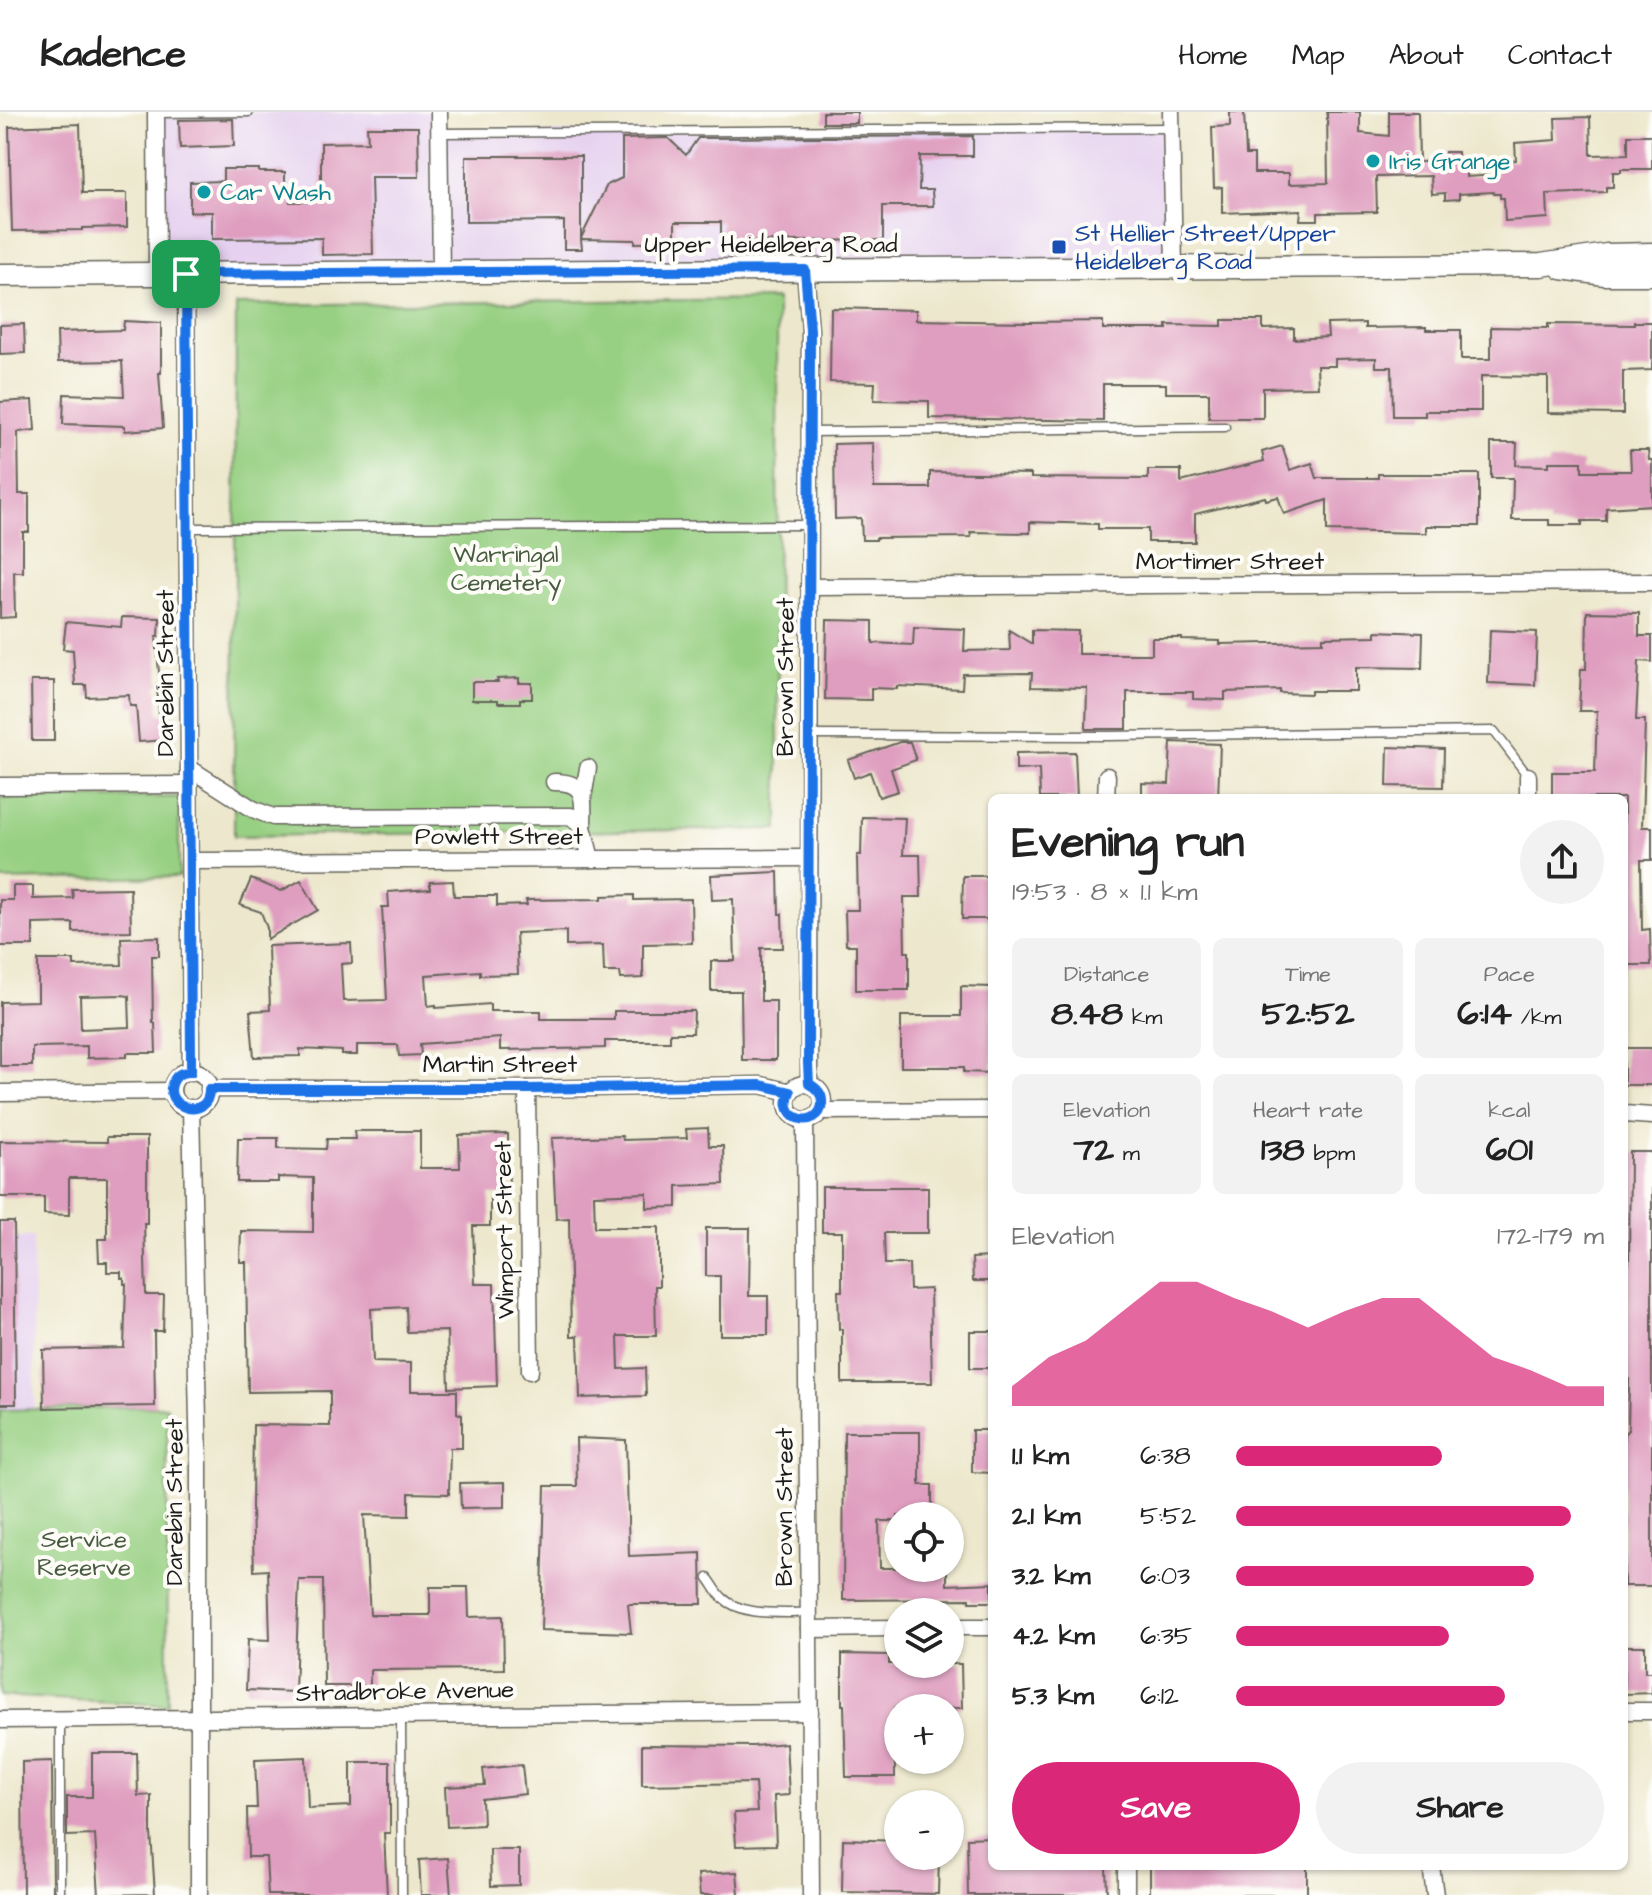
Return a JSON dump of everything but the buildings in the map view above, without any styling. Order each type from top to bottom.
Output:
[{"type":"main road","name":"Upper Heidelberg Road","points":[[0,275],[1541,265],[1607,255],[1652,254]]},
{"type":"main road","name":"Upper Heidelberg Road","points":[[1541,265],[1605,274],[1652,274]]},
{"type":"street","points":[[439,112],[441,273]]},
{"type":"street","points":[[156,113],[157,274]]},
{"type":"street","points":[[1171,120],[1174,267]]},
{"type":"street","name":"Brown Street","points":[[805,270],[810,330],[809,1084]]},
{"type":"street","name":"Darebin Street","points":[[186,274],[191,1072]]},
{"type":"street","name":"Mortimer Street","points":[[809,587],[1652,582]]},
{"type":"street","points":[[588,768],[583,798],[583,827],[591,859]]},
{"type":"street","points":[[1106,794],[1107,776]]},
{"type":"street","points":[[1528,776],[1528,794]]},
{"type":"street","points":[[0,786],[189,777],[209,779],[253,809],[273,817],[571,816],[583,827]]},
{"type":"street","points":[[554,782],[571,782],[579,788],[583,798]]},
{"type":"street","name":"Powlett Street","points":[[190,861],[809,858]]},
{"type":"street","points":[[191,1072],[202,1074],[209,1083],[209,1095],[197,1108],[185,1108],[172,1097],[172,1085],[179,1074],[191,1072]]},
{"type":"street","points":[[809,1084],[818,1089],[822,1105],[820,1111],[805,1120],[795,1116],[788,1108],[790,1092],[798,1085],[809,1084]]},
{"type":"street","name":"Martin Street","points":[[209,1089],[761,1085],[790,1092]]},
{"type":"street","name":"Wimport Street","points":[[527,1089],[530,1371]]},
{"type":"street","points":[[0,1093],[172,1091]]},
{"type":"street","name":"Darebin Street","points":[[191,1108],[199,1465],[199,1895]]},
{"type":"street","points":[[820,1111],[988,1110]]},
{"type":"street","points":[[1628,1114],[1652,1116]]},
{"type":"street","name":"Brown Street","points":[[805,1120],[811,1895]]},
{"type":"street","points":[[809,1621],[884,1627]]},
{"type":"street","points":[[964,1627],[988,1627]]},
{"type":"street","points":[[1628,1711],[1652,1711]]},
{"type":"street","name":"Stradbroke Avenue","points":[[0,1720],[810,1712]]},
{"type":"street","points":[[1126,1870],[1126,1895]]},
{"type":"street","points":[[1432,1870],[1435,1895]]},
{"type":"lane","points":[[156,113],[249,112]]},
{"type":"lane","points":[[440,133],[1171,120]]},
{"type":"lane","points":[[809,432],[1225,427]]},
{"type":"lane","points":[[188,528],[808,525]]},
{"type":"lane","points":[[809,735],[1109,736],[1494,731],[1528,776]]},
{"type":"lane","points":[[708,1578],[723,1599],[737,1608],[809,1621]]},
{"type":"lane","points":[[401,1715],[402,1895]]},
{"type":"lane","points":[[60,1719],[60,1895]]},
{"type":"shaded area","points":[[439,112],[440,133],[1171,128],[1174,267],[157,274],[156,113]]},
{"type":"shaded area","points":[[0,1237],[33,1237],[35,1409],[0,1410]]},
{"type":"green space","name":"Warringal Cemetery","points":[[777,299],[778,829],[234,836],[236,305]]},
{"type":"green space","points":[[179,797],[179,877],[0,880],[0,798]]},
{"type":"green space","name":"Service Reserve","points":[[167,1406],[168,1705],[0,1696],[0,1410]]},
{"type":"place","name":"Iris Grange","points":[[1373,161]]},
{"type":"place","name":"Car Wash","points":[[204,192]]},
{"type":"place","name":"St Hellier Street/Upper Heidelberg Road","points":[[1059,247]]},
{"type":"route","points":[[805,270],[810,330],[808,1063],[809,1084],[818,1089],[822,1099],[816,1115],[799,1119],[788,1108],[790,1092],[761,1085],[209,1089],[207,1101],[197,1108],[185,1108],[175,1102],[172,1085],[175,1079],[179,1074],[191,1072],[186,274],[805,270]]}]
